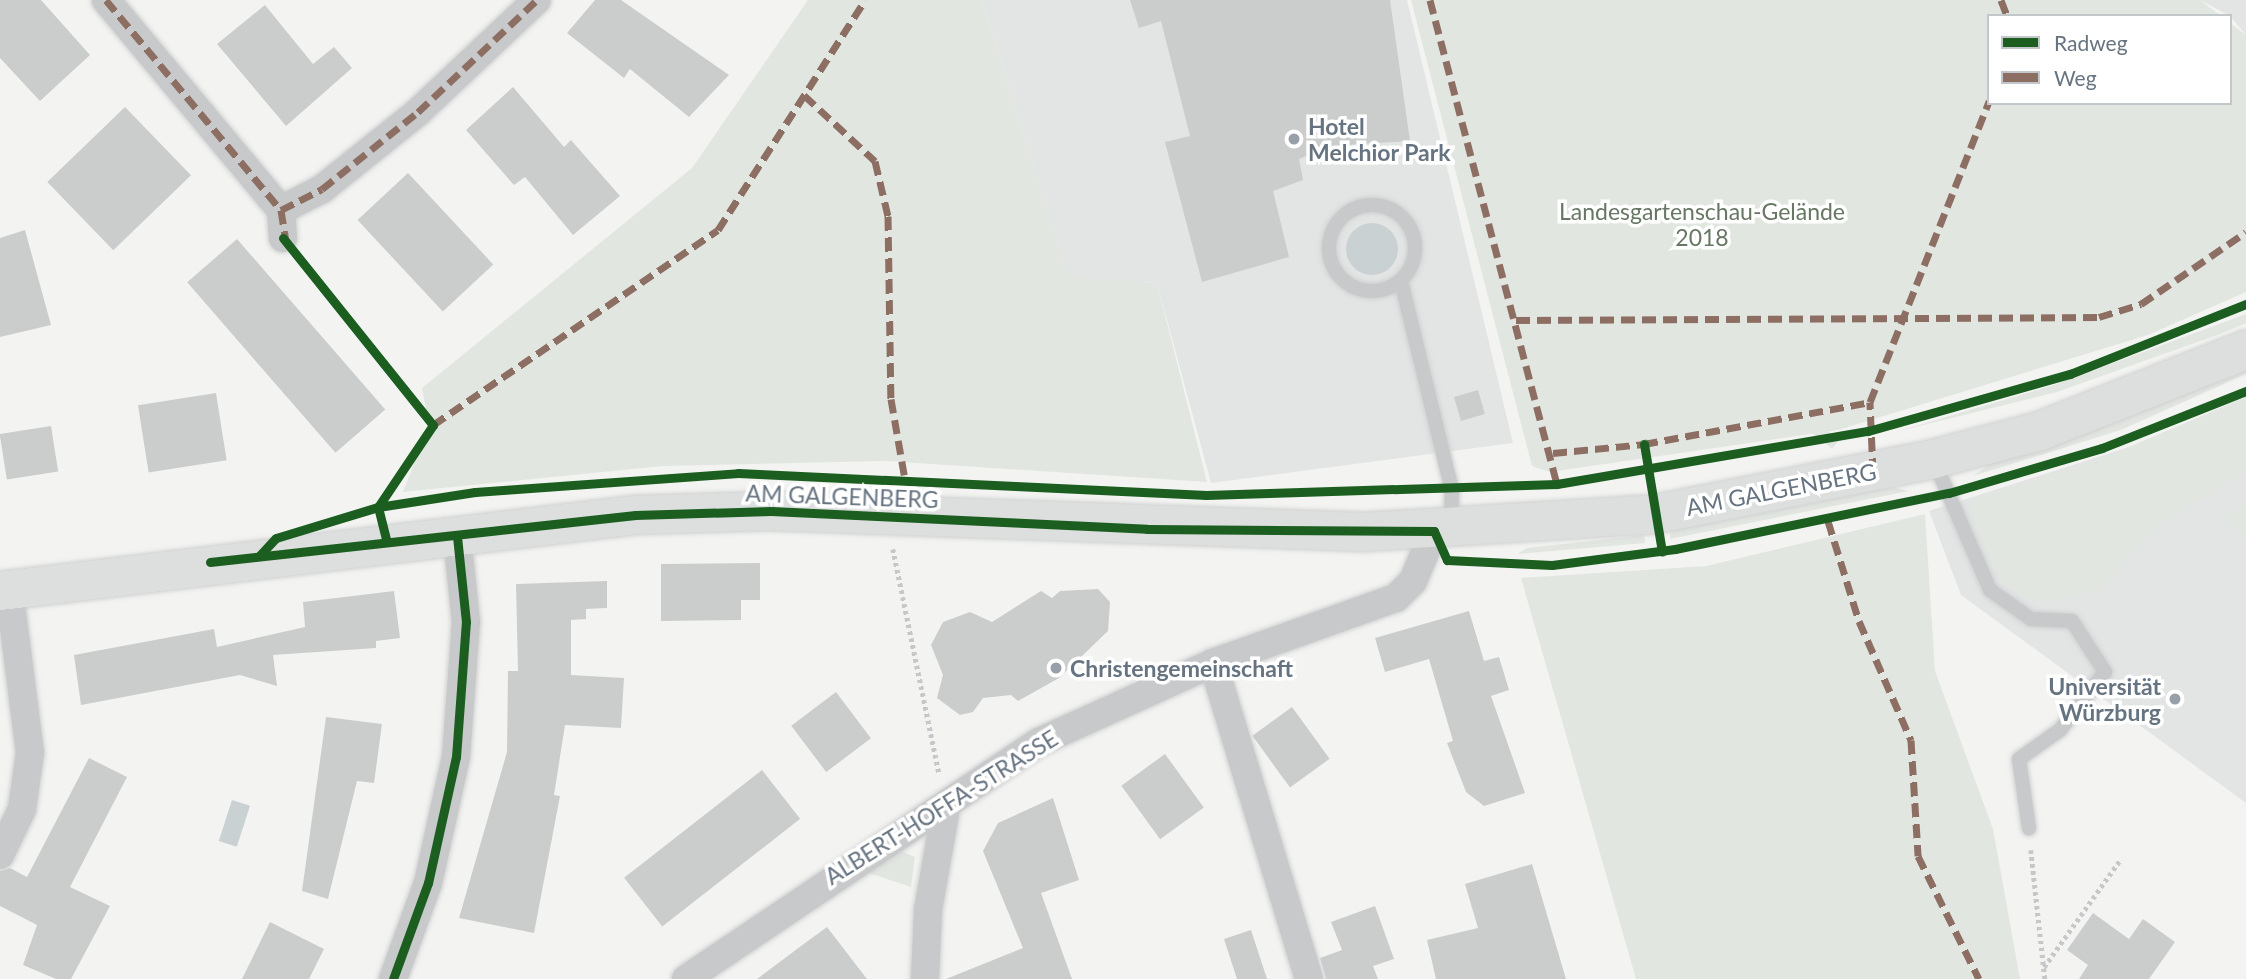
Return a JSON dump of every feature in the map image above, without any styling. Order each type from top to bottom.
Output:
[{"type":"street","points":[[106,0],[281,210],[283,238]]},
{"type":"street","points":[[281,210],[322,189],[418,112],[537,0]]},
{"type":"street","name":"AM GALGENBERG","points":[[5,590],[243,557],[635,515],[884,514],[1364,532],[1443,530],[1656,514],[1933,459],[2040,431],[2246,350]]},
{"type":"street","name":"ALBERT-HOFFA-STRASSE","points":[[686,979],[900,830],[946,807],[1039,741],[1213,663],[1396,598],[1413,581],[1443,530]]},
{"type":"street","points":[[393,979],[428,883],[456,757],[466,622],[457,536]]},
{"type":"street","points":[[0,855],[22,809],[30,753],[5,590]]},
{"type":"street","points":[[1213,663],[1309,979]]},
{"type":"street","points":[[925,979],[928,909],[946,807]]},
{"type":"lane","points":[[1401,281],[1380,291],[1357,290],[1338,277],[1328,256],[1330,233],[1343,215],[1363,204],[1386,206],[1405,219],[1415,240],[1413,262],[1401,281],[1452,490],[1443,530]]},
{"type":"lane","points":[[1933,459],[1990,590],[2031,619],[2072,621],[2105,672],[2060,730],[2019,759],[2029,828]]},
{"type":"path","points":[[884,514],[946,807]]},
{"type":"path","points":[[2029,828],[2045,979]]},
{"type":"path","points":[[2044,967],[2120,860]]},
{"type":"shaded area","points":[[982,0],[1407,0],[1513,443],[1211,483],[1157,283],[1068,278]]},
{"type":"shaded area","points":[[2200,0],[2246,0],[2246,35],[2232,18],[2232,14],[2226,14]]},
{"type":"shaded area","points":[[1372,223],[1382,225],[1390,231],[1396,239],[1396,259],[1390,267],[1382,273],[1372,275],[1362,273],[1354,267],[1348,259],[1346,249],[1348,239],[1354,231],[1362,225]]},
{"type":"shaded area","name":"Universität Würzburg","points":[[2246,401],[2246,803],[1961,595],[1929,511],[2185,429]]},
{"type":"shaded area","points":[[232,800],[250,806],[237,847],[219,841]]},
{"type":"green space","points":[[808,0],[982,0],[1068,277],[1157,283],[1207,482],[886,461],[663,466],[403,492],[429,425],[422,388],[692,168]]},
{"type":"green space","name":"Landesgartenschau-Gelände 2018","points":[[1411,0],[2200,0],[2218,14],[1987,14],[1987,105],[2232,105],[2232,24],[2246,35],[2246,292],[2148,335],[1838,430],[1550,472],[1532,466]]},
{"type":"green space","points":[[2246,314],[2246,323],[2220,334],[2057,392],[1895,432],[2054,385]]},
{"type":"green space","points":[[1697,329],[1839,440],[1832,449],[1690,338]]},
{"type":"green space","points":[[2246,365],[2246,374],[2121,430],[1973,476],[1992,462],[2115,422]]},
{"type":"green space","points":[[2246,397],[2246,471],[2161,523],[2101,588],[2047,603],[2025,597],[1997,577],[1970,508],[1973,498],[2096,461]]},
{"type":"green space","points":[[1892,487],[1909,491],[1670,539],[1670,531]]},
{"type":"green space","points":[[2246,504],[2246,542],[2223,518]]},
{"type":"green space","points":[[1925,514],[1935,671],[1993,829],[2020,979],[1636,979],[1521,578],[1706,566]]},
{"type":"green space","points":[[1644,535],[1645,543],[1517,554],[1527,548]]},
{"type":"green space","points":[[901,851],[915,857],[911,887],[869,873]]},
{"type":"building","points":[[0,0],[41,0],[90,55],[40,101],[0,58]]},
{"type":"building","points":[[595,0],[621,0],[729,75],[689,117],[630,69],[624,78],[567,33]]},
{"type":"building","name":"Hotel Melchior Park","points":[[1130,0],[1390,0],[1410,141],[1330,146],[1299,159],[1303,180],[1273,191],[1289,257],[1202,282],[1165,142],[1190,136],[1161,21],[1139,28]]},
{"type":"building","points":[[265,5],[313,64],[334,47],[352,68],[286,126],[217,44]]},
{"type":"building","points":[[513,87],[564,147],[571,140],[620,196],[573,235],[525,177],[514,185],[466,130]]},
{"type":"building","points":[[125,107],[191,175],[113,250],[47,182]]},
{"type":"building","points":[[408,173],[493,264],[443,311],[358,220]]},
{"type":"building","points":[[25,230],[51,325],[0,337],[0,238]]},
{"type":"building","points":[[237,239],[385,410],[335,453],[187,282]]},
{"type":"building","points":[[1478,390],[1485,414],[1461,421],[1454,397]]},
{"type":"building","points":[[216,393],[227,460],[149,473],[138,405]]},
{"type":"building","points":[[51,426],[58,471],[7,480],[0,434]]},
{"type":"building","points":[[760,563],[760,600],[741,600],[741,620],[661,621],[661,564]]},
{"type":"building","points":[[607,581],[607,608],[586,609],[586,619],[571,620],[571,675],[624,678],[621,728],[565,725],[554,795],[560,796],[534,933],[459,918],[507,752],[508,671],[518,671],[516,584]]},
{"type":"building","points":[[1098,589],[1110,602],[1108,631],[1059,678],[1018,701],[1011,695],[983,698],[973,712],[960,715],[937,698],[943,675],[931,645],[943,622],[970,612],[992,622],[1041,591],[1052,598],[1060,591]]},
{"type":"building","points":[[394,591],[400,638],[376,641],[376,648],[273,655],[277,686],[240,675],[81,705],[74,655],[214,629],[217,647],[305,627],[303,602]]},
{"type":"building","points":[[1469,611],[1484,661],[1499,657],[1509,690],[1491,696],[1525,793],[1484,806],[1466,792],[1447,743],[1453,741],[1429,659],[1385,672],[1375,638]]},
{"type":"building","points":[[836,692],[871,738],[826,772],[791,726]]},
{"type":"building","points":[[1292,707],[1330,759],[1290,788],[1252,736]]},
{"type":"building","points":[[326,717],[382,724],[374,783],[357,781],[328,899],[302,891]]},
{"type":"building","points":[[1165,754],[1204,807],[1160,839],[1121,786]]},
{"type":"building","points":[[89,758],[127,777],[70,887],[110,906],[71,979],[56,979],[23,965],[37,925],[0,906],[0,871],[10,868],[27,877]]},
{"type":"building","points":[[762,770],[800,819],[662,927],[624,878]]},
{"type":"building","points":[[1053,798],[1079,880],[1041,893],[1072,979],[946,979],[1023,948],[983,851],[998,823]]},
{"type":"building","points":[[1532,864],[1566,979],[1436,979],[1427,940],[1478,928],[1465,884]]},
{"type":"building","points":[[1375,906],[1394,959],[1373,966],[1378,979],[1326,979],[1320,958],[1342,950],[1331,922]]},
{"type":"building","points":[[2093,913],[2129,939],[2143,919],[2175,942],[2149,979],[2079,979],[2088,965],[2067,950]]},
{"type":"building","points":[[270,922],[324,949],[309,979],[242,979]]},
{"type":"building","points":[[827,927],[867,979],[757,979],[801,946]]},
{"type":"building","points":[[1251,930],[1267,979],[1237,979],[1224,939]]},
{"type":"marked path","points":[[106,0],[281,210],[286,243]]},
{"type":"marked path","points":[[281,210],[322,189],[418,112],[537,0]]},
{"type":"marked path","points":[[433,425],[718,230],[865,0]]},
{"type":"marked path","points":[[1430,0],[1557,484]]},
{"type":"marked path","points":[[2001,0],[2006,14]]},
{"type":"marked path","points":[[804,95],[875,161],[888,216],[891,399],[905,479]]},
{"type":"marked path","points":[[1873,472],[1870,402],[1987,105]]},
{"type":"marked path","points":[[1516,320],[2099,317],[2141,304],[2246,232]]},
{"type":"marked path","points":[[1553,453],[1644,444],[1870,402]]},
{"type":"marked path","points":[[1828,521],[1859,621],[1911,740],[1918,856],[1979,979]]},
{"type":"cycle path","points":[[283,238],[433,425],[378,507],[387,542]]},
{"type":"cycle path","points":[[260,555],[276,538],[378,507],[475,492],[738,473],[1206,495],[1557,484],[1868,431],[2070,374],[2246,304]]},
{"type":"cycle path","points":[[210,562],[635,515],[771,511],[1147,529],[1434,531],[1447,560],[1552,565],[1675,549],[1949,493],[2102,448],[2246,391]]},
{"type":"cycle path","points":[[1644,444],[1662,551]]},
{"type":"cycle path","points":[[393,979],[428,883],[456,757],[466,622],[457,536]]},
{"type":"place","name":"Hotel Melchior Park","points":[[1294,139]]},
{"type":"place","name":"Christengemeinschaft","points":[[1056,668]]},
{"type":"place","name":"Universität Würzburg","points":[[2175,699]]}]
